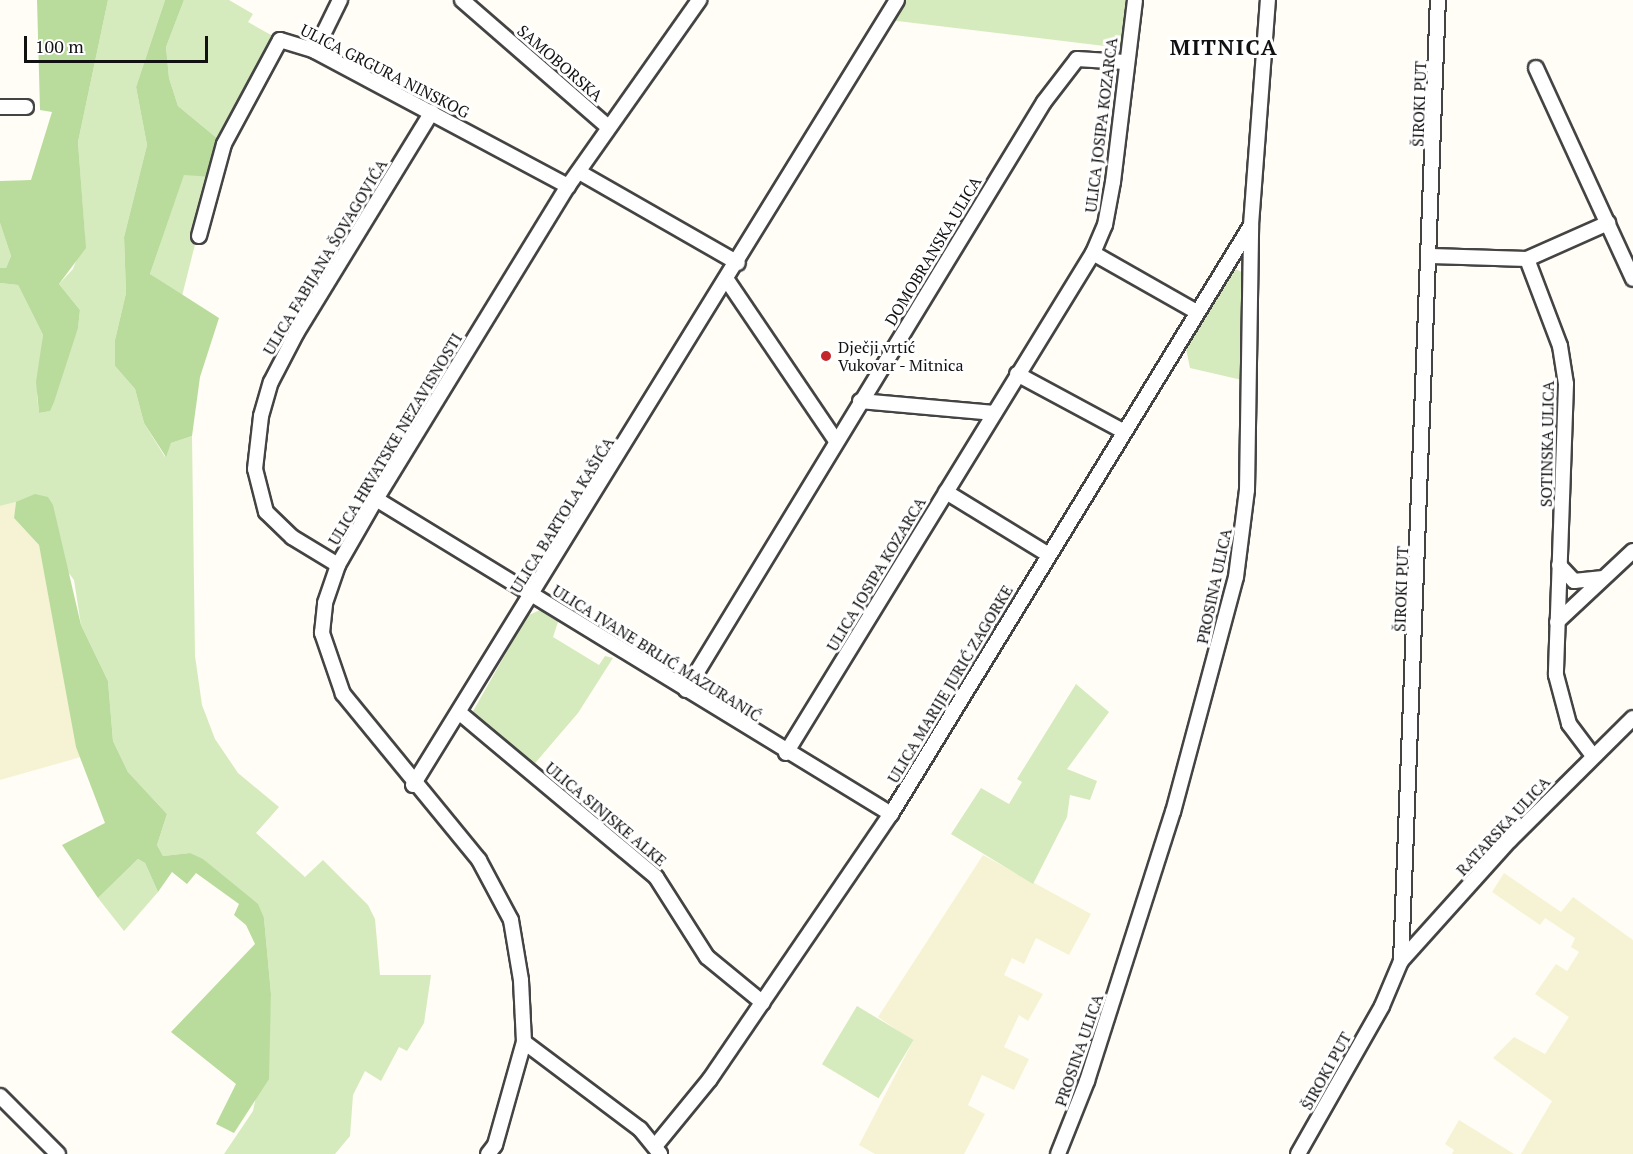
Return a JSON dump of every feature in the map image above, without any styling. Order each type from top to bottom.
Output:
[{"type":"street","points":[[315,51],[340,0]]},
{"type":"street","name":"SAMOBORSKA","points":[[462,0],[608,127]]},
{"type":"street","name":"ULICA HRVATSKE NEZAVISNOSTI","points":[[488,1154],[505,1114],[524,1042],[521,980],[511,920],[479,860],[413,785],[343,694],[331,669],[322,618],[338,565],[376,499],[568,186],[699,0]]},
{"type":"street","name":"ULICA BARTOLA KAŠIĆA","points":[[413,785],[461,714],[531,595],[738,263],[897,0]]},
{"type":"street","name":"ULICA JOSIPA KOZARCA","points":[[786,753],[1093,253],[1105,225],[1113,182],[1125,62],[1134,0]]},
{"type":"street","name":"PROSINA ULICA","points":[[1058,1154],[1090,1070],[1173,812],[1236,578],[1247,490],[1251,225],[1268,0]]},
{"type":"street","name":"ŠIROKI PUT","points":[[1298,1154],[1382,1006],[1401,961],[1431,256],[1438,0]]},
{"type":"street","name":"ULICA GRGURA NINSKOG","points":[[199,236],[224,144],[270,52],[280,40],[315,51],[568,186]]},
{"type":"street","name":"DOMOBRANSKA ULICA","points":[[686,690],[860,401],[1071,63],[1085,57],[1125,62]]},
{"type":"street","points":[[1536,68],[1633,279]]},
{"type":"street","points":[[0,107],[26,107]]},
{"type":"street","name":"ULICA FABIJANA ŠOVAGOVIĆA","points":[[338,565],[292,537],[266,512],[255,470],[261,416],[271,382],[297,332],[432,112]]},
{"type":"street","points":[[579,172],[738,263]]},
{"type":"street","points":[[1431,256],[1527,259],[1608,223]]},
{"type":"street","name":"ULICA MARIJE JURIĆ ZAGORKE","points":[[658,1149],[764,1003],[891,814],[1047,554],[1251,225]]},
{"type":"street","points":[[1093,253],[1197,312]]},
{"type":"street","name":"SOTINSKA ULICA","points":[[1527,259],[1565,366],[1567,436],[1559,566],[1556,675],[1569,724],[1593,755]]},
{"type":"street","points":[[727,280],[836,441]]},
{"type":"street","points":[[1017,374],[1123,431]]},
{"type":"street","points":[[860,401],[994,413]]},
{"type":"street","points":[[946,492],[1047,554]]},
{"type":"street","name":"ULICA IVANE BRLIĆ MAZURANIĆ","points":[[376,499],[786,753],[891,814]]},
{"type":"street","points":[[1557,622],[1633,551]]},
{"type":"street","points":[[1559,566],[1575,581],[1604,577]]},
{"type":"street","name":"ULICA SINJSKE ALKE","points":[[461,714],[656,877],[707,957],[764,1003]]},
{"type":"street","name":"RATARSKA ULICA","points":[[1401,961],[1593,755],[1633,718]]},
{"type":"street","points":[[524,1042],[658,1149]]},
{"type":"street","points":[[0,1096],[58,1154]]},
{"type":"shaded area","points":[[16,502],[14,518],[39,545],[81,757],[0,780],[0,506]]},
{"type":"shaded area","points":[[983,855],[1091,914],[1069,955],[1036,938],[1024,964],[1012,958],[1004,975],[1043,994],[1028,1021],[1019,1015],[1004,1047],[1029,1059],[1014,1090],[982,1075],[968,1105],[985,1114],[964,1154],[875,1154],[859,1145],[913,1041],[878,1017]]},
{"type":"shaded area","points":[[1504,873],[1561,912],[1573,897],[1633,940],[1633,1154],[1521,1154],[1552,1101],[1493,1058],[1514,1037],[1545,1054],[1569,1017],[1535,994],[1556,964],[1567,971],[1579,952],[1571,947],[1575,938],[1545,918],[1540,925],[1492,892]]},
{"type":"shaded area","points":[[1459,1120],[1514,1154],[1452,1154],[1454,1150],[1445,1144]]},
{"type":"green space","points":[[37,0],[108,0],[78,142],[86,248],[59,284],[80,310],[78,328],[50,411],[39,413],[36,382],[43,335],[18,285],[0,283],[0,268],[6,268],[11,256],[0,223],[0,181],[31,180],[52,112],[40,110]]},
{"type":"green space","points":[[108,0],[165,0],[136,87],[147,145],[124,237],[126,293],[115,340],[115,366],[135,389],[144,423],[165,457],[171,443],[192,436],[195,656],[202,705],[215,739],[238,773],[279,807],[256,833],[305,877],[323,860],[368,905],[375,919],[380,975],[431,975],[424,1023],[407,1051],[399,1047],[381,1081],[365,1071],[353,1095],[350,1136],[335,1154],[224,1154],[253,1111],[269,1034],[271,994],[264,918],[190,853],[163,856],[157,845],[167,814],[128,772],[113,741],[108,681],[81,625],[74,580],[16,502],[0,506],[0,283],[18,285],[43,335],[37,396],[39,413],[49,411],[78,327],[80,310],[59,284],[73,269],[85,237],[78,142]]},
{"type":"green space","points":[[165,0],[184,0],[166,47],[169,78],[178,106],[224,144],[212,177],[184,175],[150,274],[219,318],[200,377],[192,436],[171,443],[166,457],[144,423],[135,389],[115,366],[115,340],[126,293],[124,237],[147,145],[136,87]]},
{"type":"green space","points":[[184,0],[229,0],[253,14],[248,22],[280,40],[224,144],[178,106],[169,78],[166,47]]},
{"type":"green space","points":[[901,0],[1130,0],[1121,48],[889,20]]},
{"type":"green space","points":[[184,174],[212,177],[182,296],[150,274]]},
{"type":"green space","points":[[0,223],[11,256],[6,268],[0,268]]},
{"type":"green space","points":[[1231,267],[1244,273],[1242,380],[1190,368],[1185,344]]},
{"type":"green space","points":[[35,494],[48,497],[53,505],[81,625],[108,681],[113,741],[128,772],[167,814],[157,845],[163,856],[190,853],[203,859],[258,904],[264,918],[271,994],[269,1079],[234,1133],[216,1124],[236,1084],[171,1032],[255,944],[246,925],[234,915],[239,904],[196,873],[187,884],[172,872],[158,892],[145,863],[138,859],[98,898],[62,845],[105,823],[76,747],[39,545],[14,518],[16,502]]},
{"type":"green space","points":[[540,610],[559,619],[553,637],[599,665],[605,656],[613,658],[578,713],[530,769],[472,713],[527,616]]},
{"type":"green space","points":[[1076,684],[1109,712],[1067,769],[1097,781],[1090,800],[1070,795],[1067,817],[1033,884],[951,834],[981,788],[1009,804],[1022,782],[1017,779]]},
{"type":"green space","points":[[138,859],[145,863],[158,892],[124,931],[98,898]]},
{"type":"green space","points":[[857,1006],[914,1040],[879,1098],[822,1064]]},
{"type":"place","name":"Dječji vrtić Vukovar - Mitnica","points":[[826,356]]},
{"type":"district","name":"MITNICA","points":[[1224,47]]}]
